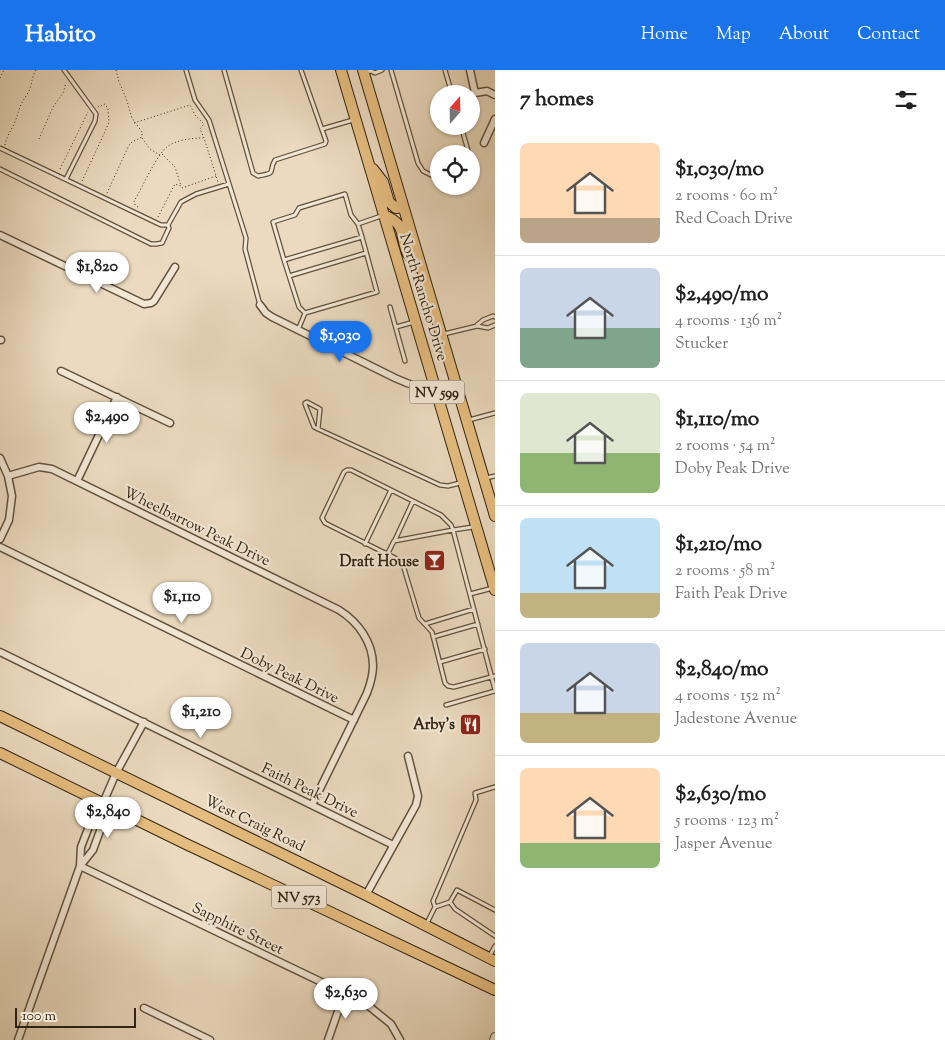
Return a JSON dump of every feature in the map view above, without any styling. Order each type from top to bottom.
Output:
[{"type":"main road","name":"North Rancho Drive","points":[[341,70],[495,589]]},
{"type":"main road","name":"North Rancho Drive","points":[[367,71],[403,207],[495,516]]},
{"type":"main road","points":[[370,165],[383,182],[389,202],[396,208],[403,207]]},
{"type":"main road","points":[[384,215],[393,219],[401,227],[408,253],[423,274]]},
{"type":"main road","name":"West Craig Road","points":[[0,716],[366,895],[492,959]]},
{"type":"main road","name":"NV 573","points":[[0,753],[494,992]]},
{"type":"street","points":[[470,70],[475,93],[487,91],[495,95]]},
{"type":"street","points":[[484,143],[495,119]]},
{"type":"street","points":[[0,234],[144,304],[154,301],[175,267]]},
{"type":"street","points":[[260,305],[272,317],[340,351],[409,384],[436,390]]},
{"type":"street","points":[[61,370],[170,423]]},
{"type":"street","points":[[77,481],[117,398]]},
{"type":"street","points":[[0,458],[8,476],[12,496],[9,520],[0,539]]},
{"type":"street","name":"Wheelbarrow Peak Drive","points":[[8,476],[39,467],[52,469],[350,617],[366,640],[373,666],[367,693],[354,720]]},
{"type":"street","name":"Doby Peak Drive","points":[[0,547],[354,720]]},
{"type":"street","name":"Faith Peak Drive","points":[[0,652],[393,845]]},
{"type":"street","points":[[312,805],[354,720]]},
{"type":"street","points":[[18,1040],[80,866],[81,847],[95,811],[103,803],[116,773],[144,722]]},
{"type":"street","points":[[366,895],[416,805],[418,796],[408,756]]},
{"type":"street","points":[[80,866],[93,850],[105,817],[103,803]]},
{"type":"street","name":"Sapphire Street","points":[[80,866],[365,1003],[391,1024],[400,1040]]},
{"type":"street","points":[[328,1040],[344,994]]},
{"type":"street","points":[[144,1008],[210,1040]]},
{"type":"lane","points":[[64,70],[96,114],[95,121],[66,179]]},
{"type":"lane","points":[[186,70],[195,100],[208,120],[229,184],[246,238],[244,249],[260,305]]},
{"type":"lane","points":[[224,70],[253,173],[258,176],[270,174],[275,160],[325,144],[326,142],[301,70]]},
{"type":"lane","points":[[367,71],[375,73],[382,70]]},
{"type":"lane","points":[[391,70],[418,163],[423,171],[430,174]]},
{"type":"lane","points":[[445,70],[449,85]]},
{"type":"lane","points":[[322,129],[356,119]]},
{"type":"lane","points":[[2,149],[161,225],[168,225]]},
{"type":"lane","points":[[0,169],[151,244],[162,243],[170,228],[168,225],[181,202],[196,194],[229,184]]},
{"type":"lane","points":[[345,194],[351,215],[358,224],[376,292],[305,313],[299,307],[274,222],[295,216],[299,208],[345,194]]},
{"type":"lane","points":[[358,224],[384,215]]},
{"type":"lane","points":[[284,260],[362,237]]},
{"type":"lane","points":[[289,276],[366,253]]},
{"type":"lane","points":[[390,306],[405,361]]},
{"type":"lane","points":[[298,330],[305,313]]},
{"type":"lane","points":[[477,326],[483,320],[495,317]]},
{"type":"lane","points":[[396,327],[416,322]]},
{"type":"lane","points":[[330,329],[349,324],[352,325]]},
{"type":"lane","points":[[352,325],[357,342]]},
{"type":"lane","points":[[340,351],[352,325]]},
{"type":"lane","points":[[442,335],[477,326],[488,328],[495,325]]},
{"type":"lane","points":[[318,430],[320,409],[307,402],[305,404],[314,426],[318,430],[440,485],[448,486],[463,482]]},
{"type":"lane","points":[[467,421],[495,413]]},
{"type":"lane","points":[[446,705],[495,691],[493,676],[451,525],[441,515],[351,470],[347,470],[344,472],[322,518],[323,521],[401,562],[419,618],[432,632],[445,683],[448,686],[454,687],[493,676]]},
{"type":"lane","points":[[484,479],[495,476]]},
{"type":"lane","points":[[365,544],[391,490]]},
{"type":"lane","points":[[387,555],[413,501]]},
{"type":"lane","points":[[394,541],[476,526]]},
{"type":"lane","points":[[470,594],[495,589]]},
{"type":"lane","points":[[425,624],[474,609]]},
{"type":"lane","points":[[433,637],[478,624]]},
{"type":"lane","points":[[440,662],[485,649]]},
{"type":"lane","points":[[436,907],[433,900],[476,800],[475,792],[495,787]]},
{"type":"lane","points":[[426,925],[436,907],[450,902],[457,890],[495,910]]},
{"type":"lane","points":[[450,902],[455,909],[495,936]]},
{"type":"lane","points":[[492,959],[495,946]]},
{"type":"path","points":[[0,78],[4,70]]},
{"type":"path","points":[[2,149],[8,133],[15,123],[23,100],[29,92],[33,74],[36,70]]},
{"type":"path","points":[[116,70],[134,123],[142,132],[142,137],[150,149],[161,155],[175,167],[181,186]]},
{"type":"path","points":[[39,139],[53,107],[63,93],[69,78]]},
{"type":"path","points":[[57,175],[91,107],[96,103],[99,107],[104,104],[108,109],[109,122],[80,186]]},
{"type":"path","points":[[134,123],[190,105],[192,111],[204,124],[200,129],[219,187]]},
{"type":"path","points":[[104,198],[130,145],[142,137]]},
{"type":"path","points":[[139,208],[134,201],[147,176],[166,148],[171,144],[193,138],[204,138]]},
{"type":"path","points":[[154,221],[155,216],[158,217],[175,184],[182,188],[216,176]]},
{"type":"place","name":"Draft House","points":[[435,561]]},
{"type":"place","name":"Arby's","points":[[471,724]]}]
